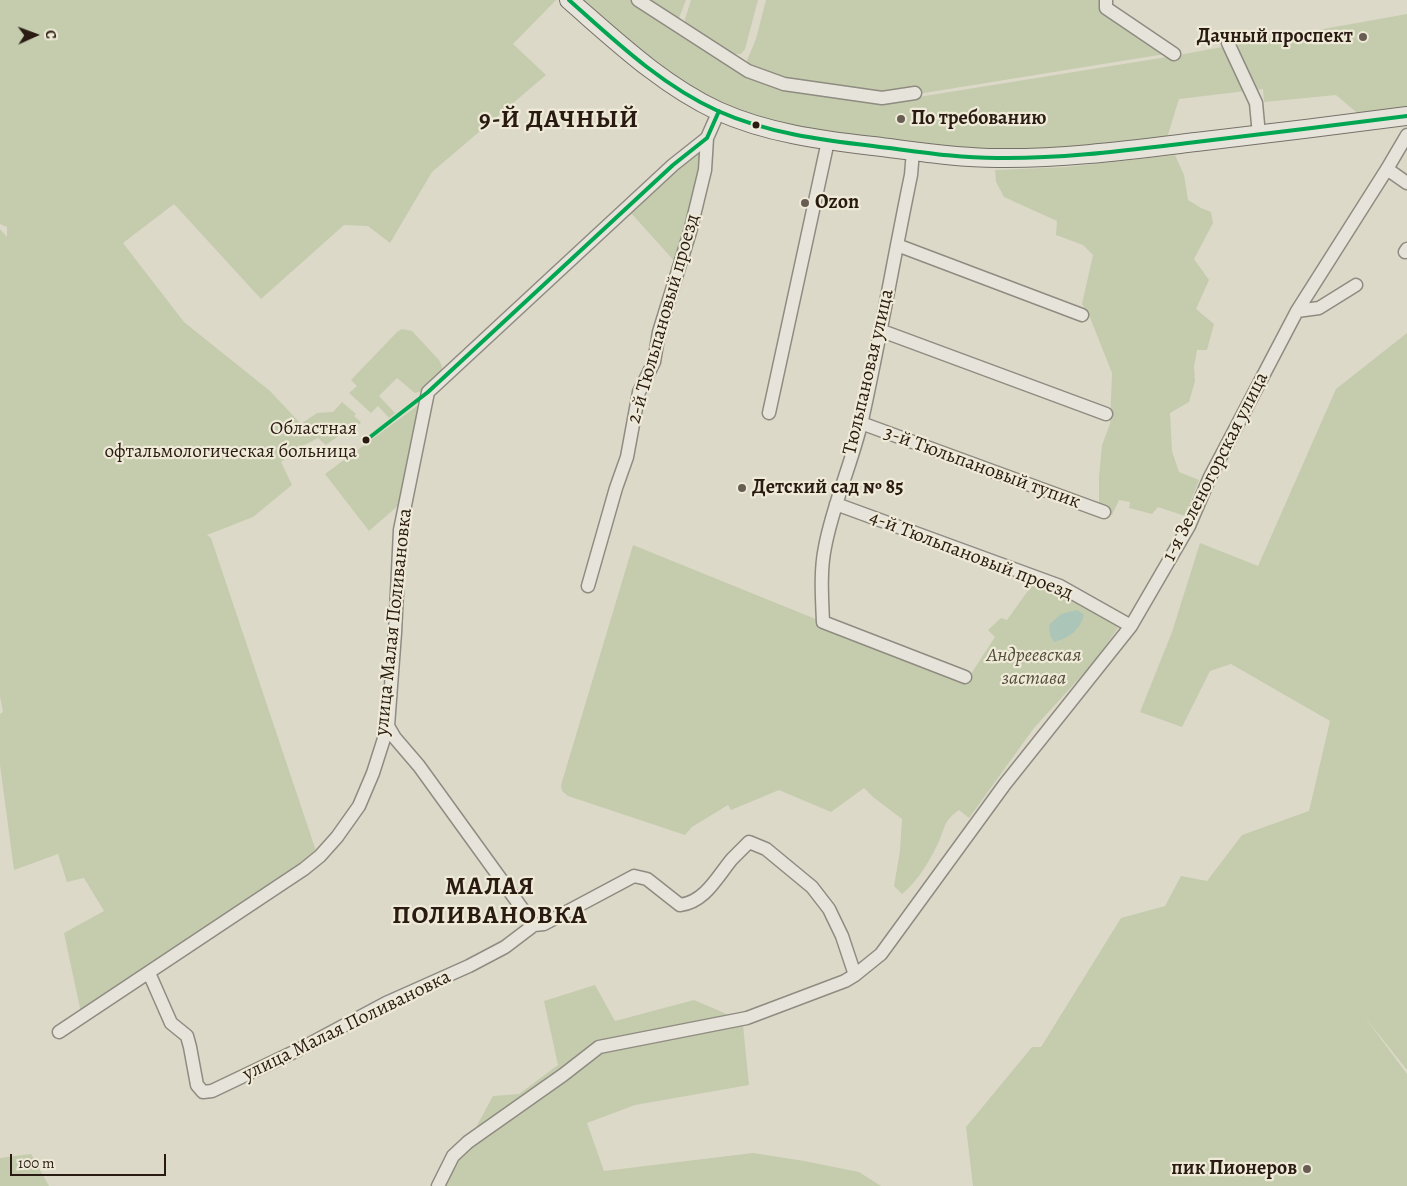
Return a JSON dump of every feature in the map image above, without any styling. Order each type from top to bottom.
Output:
[{"type":"main road","points":[[569,0],[633,54],[694,98],[719,111],[773,131],[828,141],[995,158],[1070,156],[1407,116]]},
{"type":"street","points":[[638,0],[748,71],[784,84],[882,98],[915,93]]},
{"type":"street","points":[[1106,0],[1106,8],[1174,54]]},
{"type":"street","points":[[1228,43],[1256,103],[1259,135]]},
{"type":"street","name":"улица Малая Поливановка","points":[[59,1032],[304,869],[320,856],[337,837],[359,806],[373,774],[388,726],[400,530],[428,392],[673,164],[707,138],[719,111]]},
{"type":"street","name":"1-я Зеленогорская улица","points":[[855,975],[881,954],[1005,784],[1131,626],[1189,526],[1210,477],[1297,311],[1407,135]]},
{"type":"street","name":"2-й Тюльпановый проезд","points":[[588,586],[616,488],[627,457],[639,392],[654,362],[660,332],[690,232],[705,170],[707,138]]},
{"type":"street","points":[[769,413],[828,141]]},
{"type":"street","name":"Тюльпановая улица","points":[[913,151],[911,175],[896,245],[882,331],[861,423],[824,548],[823,622],[965,678]]},
{"type":"street","points":[[1387,169],[1407,183]]},
{"type":"street","points":[[896,245],[1082,315]]},
{"type":"street","points":[[1297,311],[1319,308],[1356,285]]},
{"type":"street","points":[[882,331],[1106,414]]},
{"type":"street","name":"3-й Тюльпановый тупик","points":[[861,423],[1104,512]]},
{"type":"street","name":"4-й Тюльпановый проезд","points":[[836,504],[1060,586],[1131,626]]},
{"type":"street","points":[[388,726],[534,925]]},
{"type":"street","name":"улица Малая Поливановка","points":[[149,973],[172,1023],[186,1036],[198,1085],[203,1092],[212,1092],[386,1003],[469,966],[505,947],[534,925],[544,924],[634,876],[647,879],[680,905],[687,904],[707,892],[749,842],[766,849],[812,887],[829,909],[842,936],[855,975]]},
{"type":"street","points":[[438,1186],[453,1156],[468,1142],[563,1075],[599,1047],[747,1018],[845,981],[855,975]]},
{"type":"green space","points":[[0,0],[556,0],[513,44],[546,75],[432,172],[390,243],[368,226],[344,225],[261,299],[174,204],[123,243],[184,322],[270,391],[301,424],[317,413],[333,412],[342,402],[356,414],[354,416],[361,422],[354,431],[351,427],[326,445],[318,438],[299,448],[281,462],[292,485],[253,517],[207,535],[211,538],[317,854],[81,1013],[64,933],[104,911],[84,878],[67,882],[58,854],[14,870],[0,765],[0,714],[3,712],[0,696],[0,229],[7,237],[7,227],[0,224]]},
{"type":"green space","points":[[578,0],[630,0],[746,74],[906,99],[1167,57],[1407,14],[1407,111],[1362,117],[1336,95],[1264,102],[1263,89],[1179,99],[1166,141],[995,153],[830,136],[731,110],[681,83]]},
{"type":"green space","points":[[646,0],[686,0],[679,18],[671,17]]},
{"type":"green space","points":[[691,0],[758,0],[745,49],[741,54],[730,54],[684,27]]},
{"type":"green space","points":[[766,0],[1106,0],[1165,54],[924,93],[911,91],[881,95],[785,81],[745,65],[756,39]]},
{"type":"green space","points":[[700,152],[703,158],[676,263],[631,213],[683,163]]},
{"type":"green space","points":[[1175,155],[1184,175],[1188,200],[1211,212],[1213,223],[1194,259],[1209,280],[1196,309],[1214,324],[1207,350],[1197,350],[1194,367],[1195,381],[1189,402],[1170,413],[1172,451],[1179,472],[1199,480],[1185,516],[1158,507],[1152,514],[1129,508],[1130,502],[1119,500],[1112,515],[1099,504],[1099,477],[1102,445],[1110,424],[1112,373],[1089,315],[1082,304],[1093,255],[1083,245],[1056,235],[1057,221],[1004,197],[996,182],[995,170],[1067,167]]},
{"type":"green space","points":[[402,329],[412,331],[439,360],[442,366],[442,373],[422,391],[415,393],[397,378],[379,396],[395,413],[389,418],[378,406],[371,413],[349,393],[357,386],[351,380]]},
{"type":"green space","points":[[1407,333],[1407,1070],[1364,1016],[1407,1074],[1407,1186],[973,1186],[966,1127],[1032,1047],[1041,1047],[1121,918],[1165,906],[1181,876],[1207,881],[1242,835],[1309,811],[1330,721],[1231,664],[1210,671],[1182,727],[1140,712],[1172,632],[1200,543],[1258,566],[1336,389]]},
{"type":"green space","points":[[421,403],[400,504],[369,531],[325,474]]},
{"type":"green space","name":"Андреевская застава","points":[[633,545],[929,665],[965,683],[995,637],[988,630],[1001,618],[1007,620],[1032,585],[1062,593],[1116,624],[1118,628],[1093,663],[1034,728],[969,818],[959,810],[948,820],[929,862],[902,894],[894,886],[900,851],[902,819],[864,788],[831,812],[779,790],[731,810],[728,805],[692,827],[685,835],[568,796],[562,791],[561,785]]},
{"type":"green space","points":[[595,985],[615,1021],[694,1000],[729,1015],[743,1025],[749,1085],[635,1105],[587,1123],[604,1171],[753,1153],[859,1172],[881,1186],[444,1186],[493,1096],[519,1094],[558,1065],[544,1001]]},
{"type":"green space","points":[[31,1154],[49,1186],[0,1186],[0,1158]]},
{"type":"shaded area","points":[[1077,610],[1084,615],[1080,625],[1069,636],[1054,642],[1050,635],[1049,625],[1061,614]]},
{"type":"transit line","points":[[569,0],[639,61],[697,100],[718,111],[756,125],[834,141],[966,157],[1047,157],[1146,148],[1407,116]]},
{"type":"transit line","points":[[365,441],[428,392],[673,165],[707,138],[719,111]]},
{"type":"place","name":"Дачный проспект","points":[[1363,37]]},
{"type":"place","name":"По требованию","points":[[901,119]]},
{"type":"place","name":"Ozon","points":[[805,203]]},
{"type":"place","name":"Областная офтальмологическая больница","points":[[366,440]]},
{"type":"place","name":"Детский сад № 85","points":[[742,488]]},
{"type":"place","name":"пик Пионеров","points":[[1307,1169]]},
{"type":"district","name":"9-Й ДАЧНЫЙ","points":[[559,121]]},
{"type":"district","name":"МАЛАЯ ПОЛИВАНОВКА","points":[[490,902]]}]
